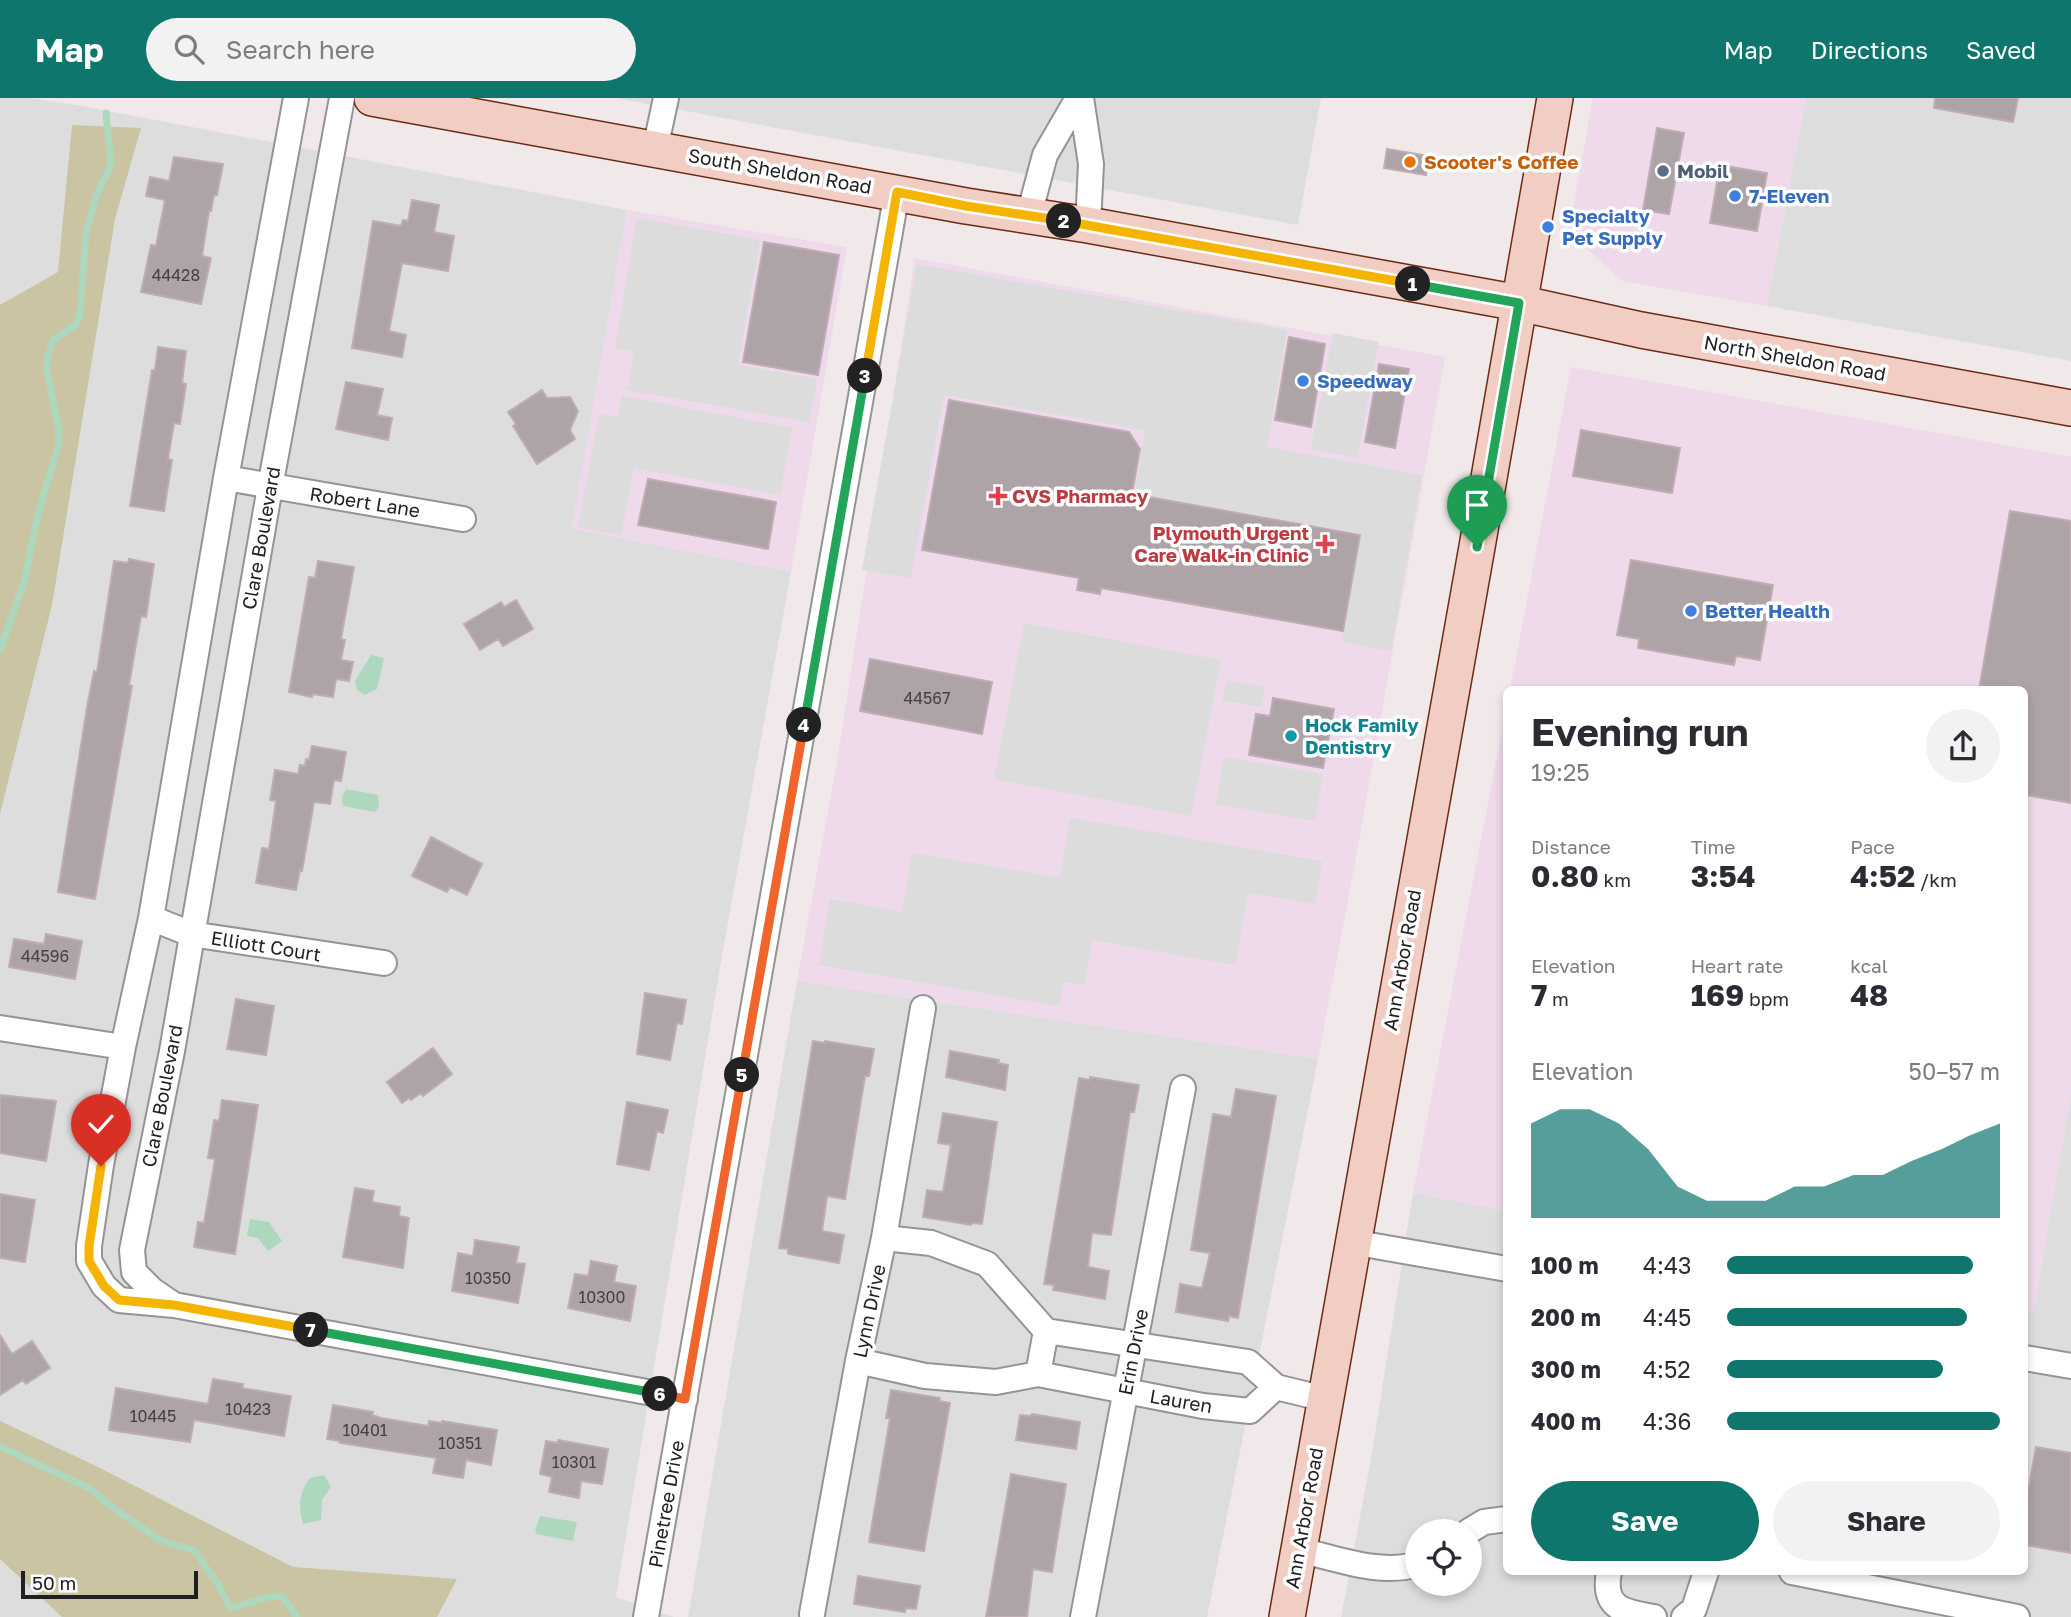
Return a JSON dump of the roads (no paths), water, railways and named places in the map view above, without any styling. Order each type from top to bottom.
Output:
[{"type":"main road","name":"South Sheldon Road","points":[[372,98],[1519,303]]},
{"type":"main road","name":"Ann Arbor Road","points":[[1287,1617],[1555,98]]},
{"type":"main road","name":"North Sheldon Road","points":[[1519,303],[1641,330],[2071,408]]},
{"type":"street","points":[[296,98],[226,478],[151,918],[101,1166],[89,1261],[104,1286],[119,1300],[174,1305],[685,1399]]},
{"type":"street","name":"Clare Boulevard","points":[[174,1305],[152,1290],[134,1272],[132,1250],[172,1051],[270,486],[342,98]]},
{"type":"street","points":[[655,149],[666,98]]},
{"type":"street","points":[[1029,215],[1045,155],[1079,98]]},
{"type":"street","points":[[1079,98],[1091,164],[1088,225]]},
{"type":"street","name":"Pinetree Drive","points":[[646,1617],[897,192]]},
{"type":"street","name":"Robert Lane","points":[[226,478],[463,519]]},
{"type":"street","name":"Elliott Court","points":[[151,918],[191,934],[384,963]]},
{"type":"street","name":"Lynn Drive","points":[[812,1614],[858,1361],[884,1238],[923,1008]]},
{"type":"street","points":[[0,1028],[123,1047]]},
{"type":"street","name":"Erin Drive","points":[[1083,1617],[1183,1088]]},
{"type":"street","points":[[884,1238],[931,1243],[987,1264],[1046,1331],[1248,1362],[1276,1387],[1325,1399]]},
{"type":"street","points":[[1352,1242],[1503,1268]]},
{"type":"street","points":[[1038,1374],[1046,1331]]},
{"type":"street","points":[[2028,1359],[2071,1366]]},
{"type":"street","name":"Lauren","points":[[858,1361],[925,1376],[996,1382],[1038,1374],[1203,1406],[1250,1411],[1276,1387]]},
{"type":"street","points":[[1482,1523],[1503,1520]]},
{"type":"street","points":[[1298,1550],[1379,1568],[1405,1568]]},
{"type":"street","points":[[1609,1575],[1608,1592],[1615,1605],[1623,1610],[1654,1617]]},
{"type":"street","points":[[1684,1617],[1694,1609],[1705,1575]]},
{"type":"street","points":[[1807,1575],[2017,1617]]},
{"type":"waterway","points":[[0,650],[24,582],[37,518],[58,446],[59,430],[47,371],[47,358],[53,340],[76,325],[80,314],[86,232],[96,196],[111,165],[106,113]]},
{"type":"waterway","points":[[0,1447],[89,1488],[160,1540],[195,1551],[219,1586],[230,1608],[277,1596],[283,1597],[297,1617]]},
{"type":"place","name":"Scooter's Coffee","points":[[1410,162]]},
{"type":"place","name":"Mobil","points":[[1663,171]]},
{"type":"place","name":"7-Eleven","points":[[1735,196]]},
{"type":"place","name":"Specialty Pet Supply","points":[[1548,227]]},
{"type":"place","name":"Speedway","points":[[1303,381]]},
{"type":"place","name":"CVS Pharmacy","points":[[998,496]]},
{"type":"place","name":"Plymouth Urgent Care Walk-in Clinic","points":[[1325,544]]},
{"type":"place","name":"Better Health","points":[[1691,611]]},
{"type":"place","name":"Hock Family Dentistry","points":[[1291,736]]}]
